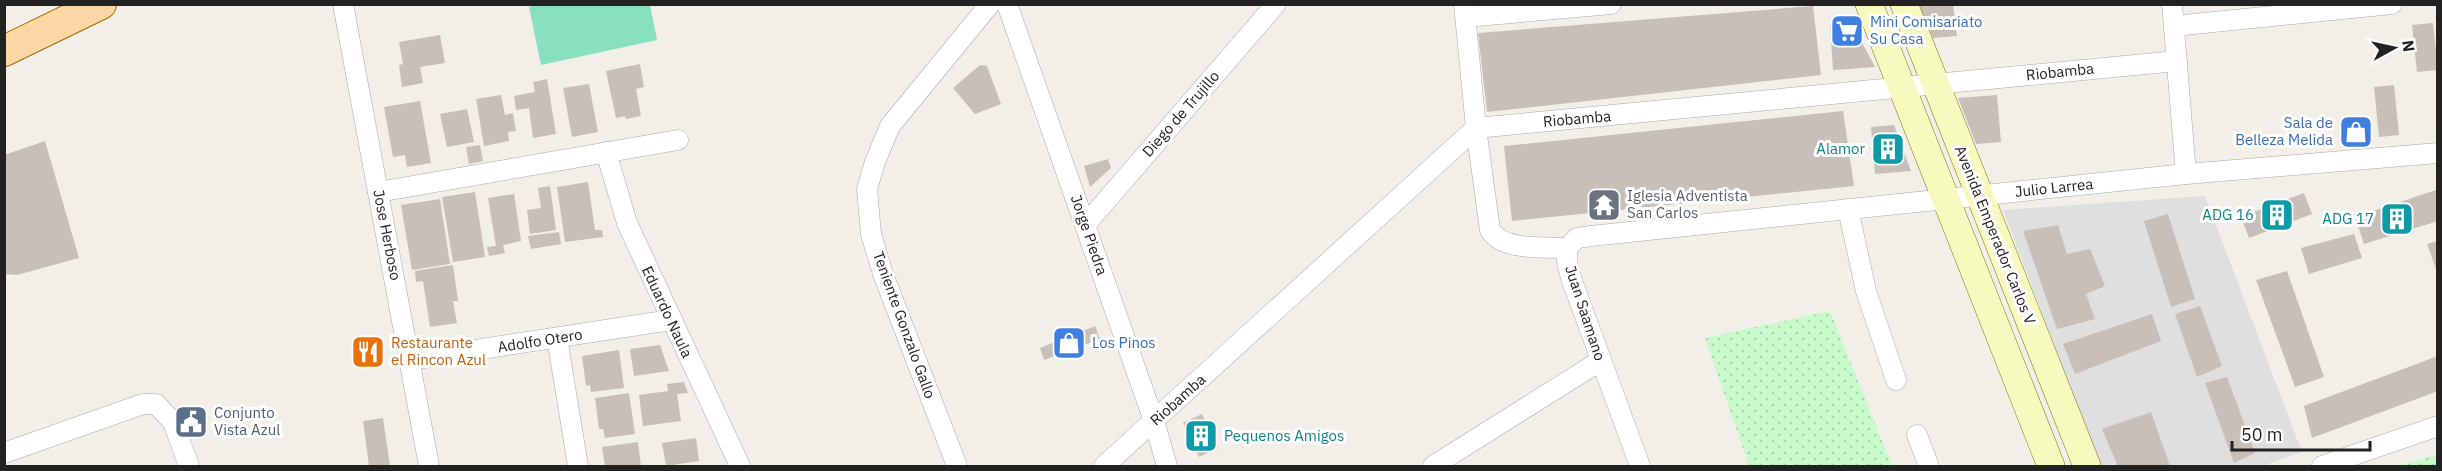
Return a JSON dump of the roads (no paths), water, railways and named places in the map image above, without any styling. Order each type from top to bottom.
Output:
[{"type":"main road","points":[[4,51],[101,4]]},
{"type":"main road","name":"Avenida Emperador Carlos V","points":[[1869,4],[2051,466]]},
{"type":"main road","name":"Avenida Emperador Carlos V","points":[[1904,4],[2087,466]]},
{"type":"street","name":"Jose Herboso","points":[[343,4],[429,466]]},
{"type":"street","name":"Teniente Gonzalo Gallo","points":[[957,466],[883,274],[871,234],[867,189],[890,126],[990,4]]},
{"type":"street","name":"Jorge Piedra","points":[[1007,4],[1086,224],[1154,421],[1167,466]]},
{"type":"street","name":"Diego de Trujillo","points":[[1086,224],[1275,4]]},
{"type":"street","points":[[1465,11],[1611,4]]},
{"type":"street","points":[[2172,4],[2186,174]]},
{"type":"street","points":[[2174,26],[2392,4]]},
{"type":"street","name":"Juan Saamano","points":[[1465,11],[1488,224],[1493,236],[1507,244],[1567,248],[1567,262],[1571,278],[1640,466]]},
{"type":"street","name":"Riobamba","points":[[1104,466],[1476,128],[2177,61]]},
{"type":"street","points":[[378,192],[678,140]]},
{"type":"street","name":"Eduardo Naula","points":[[606,153],[627,224],[740,466]]},
{"type":"street","name":"Julio Larrea","points":[[1567,248],[1577,238],[2186,174],[2438,153]]},
{"type":"street","points":[[1848,209],[1866,291],[1896,380]]},
{"type":"street","name":"Adolfo Otero","points":[[410,360],[671,321]]},
{"type":"street","points":[[557,338],[578,466]]},
{"type":"street","points":[[1433,466],[1600,361]]},
{"type":"street","points":[[4,453],[143,404],[156,404],[173,422],[189,466]]},
{"type":"street","points":[[2322,466],[2438,426]]},
{"type":"street","points":[[1917,435],[1929,466]]},
{"type":"place","name":"Mini Comisariato Su Casa","points":[[1847,31]]},
{"type":"place","name":"Sala de Belleza Melida","points":[[2356,132]]},
{"type":"place","name":"Alamor","points":[[1888,149]]},
{"type":"place","name":"Iglesia Adventista San Carlos","points":[[1604,205]]},
{"type":"place","name":"ADG 16","points":[[2277,215]]},
{"type":"place","name":"ADG 17","points":[[2397,219]]},
{"type":"place","name":"Los Pinos","points":[[1069,343]]},
{"type":"place","name":"Restaurante el Rincon Azul","points":[[368,352]]},
{"type":"place","name":"Conjunto Vista Azul","points":[[191,422]]},
{"type":"place","name":"Pequenos Amigos","points":[[1201,436]]}]
